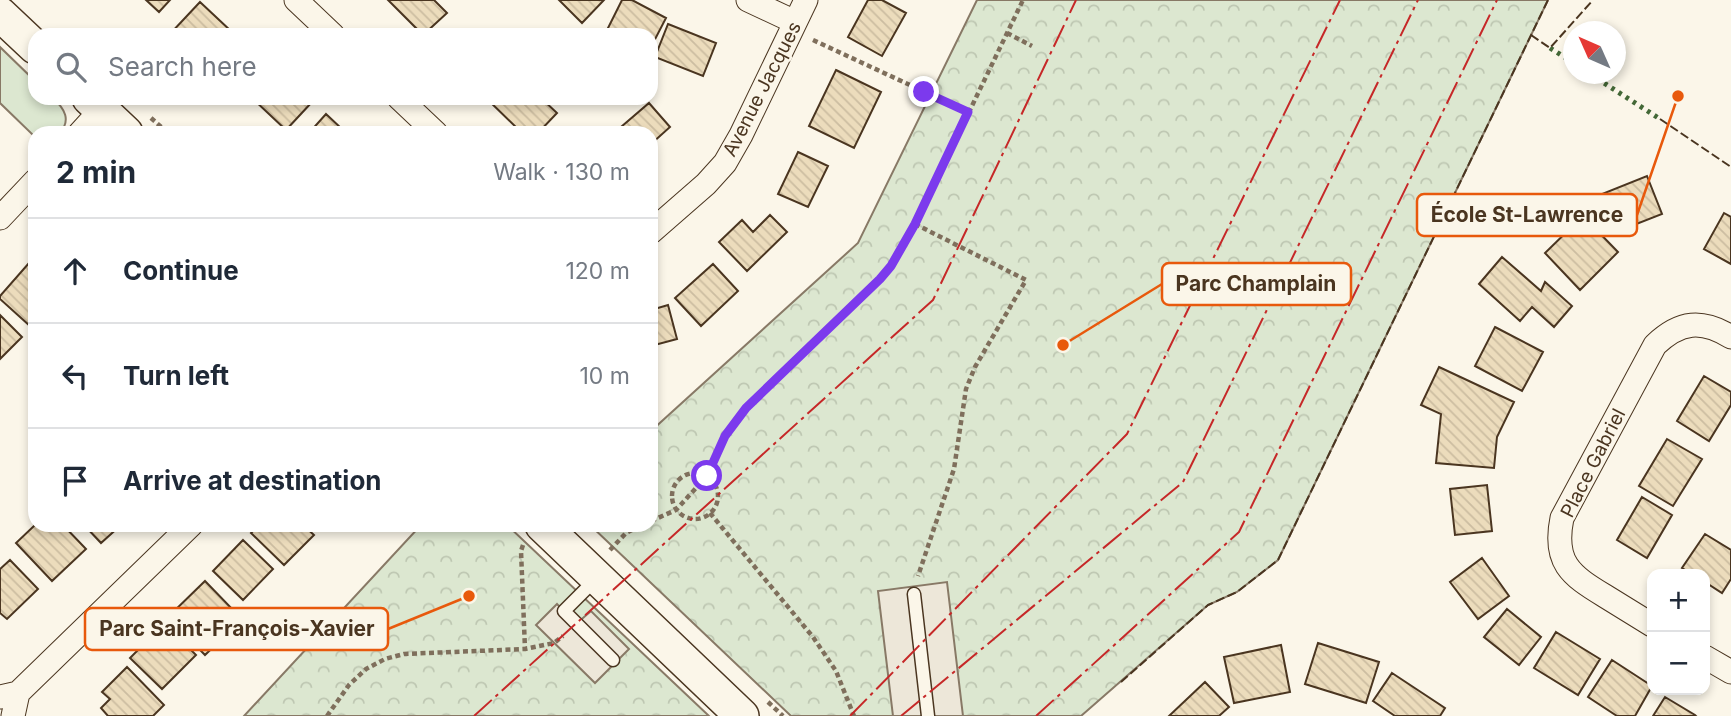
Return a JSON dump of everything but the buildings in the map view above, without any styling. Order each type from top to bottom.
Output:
[{"type":"street","points":[[296,0],[326,28]]},
{"type":"street","points":[[748,0],[801,30]]},
{"type":"street","name":"Avenue Jacques","points":[[658,226],[706,184],[725,163],[801,30],[806,0]]},
{"type":"street","points":[[0,14],[28,40]]},
{"type":"street","points":[[406,105],[429,126]]},
{"type":"street","points":[[90,114],[113,126]]},
{"type":"street","points":[[0,218],[28,188]]},
{"type":"street","name":"Place Gabriel","points":[[1647,622],[1573,576],[1561,555],[1559,543],[1562,518],[1656,345],[1671,332],[1691,325],[1712,327],[1731,337]]},
{"type":"street","points":[[10,702],[184,532]]},
{"type":"street","points":[[535,532],[603,564],[742,716]]},
{"type":"street","points":[[1710,660],[1731,673]]},
{"type":"lane","points":[[603,564],[564,611],[613,660]]},
{"type":"lane","points":[[914,594],[928,716]]},
{"type":"path","points":[[658,518],[676,510],[707,476],[725,436],[746,408],[880,279],[900,252],[1023,0]]},
{"type":"path","points":[[801,30],[968,112]]},
{"type":"path","points":[[1007,33],[1032,46]]},
{"type":"path","points":[[914,594],[954,469],[966,389],[975,367],[1026,280],[915,224]]},
{"type":"path","points":[[694,472],[707,476],[714,482],[718,495],[717,504],[710,513],[700,519],[691,519],[676,510],[671,492],[678,480],[694,472]]},
{"type":"path","points":[[710,513],[813,637],[836,671],[854,716]]},
{"type":"path","points":[[525,649],[521,551],[535,532]]},
{"type":"path","points":[[603,564],[628,532]]},
{"type":"path","points":[[327,716],[349,685],[366,670],[385,659],[404,654],[525,649],[554,643]]},
{"type":"green space","points":[[977,0],[1548,0],[1278,560],[1237,592],[1208,605],[1081,716],[791,716],[597,532],[658,532],[658,425],[858,243]]},
{"type":"green space","points":[[0,47],[28,74],[28,105],[60,105],[65,115],[65,124],[28,126],[28,130],[0,103]]},
{"type":"green space","points":[[415,532],[514,532],[709,716],[244,716]]},
{"type":"shaded area","points":[[947,582],[963,716],[893,716],[878,591]]},
{"type":"shaded area","points":[[557,604],[576,624],[591,611],[629,649],[595,683],[536,625]]},
{"type":"hedge","points":[[1550,48],[1563,56]]},
{"type":"hedge","points":[[1606,84],[1660,119]]},
{"type":"fence","points":[[1121,682],[1208,605],[1237,592],[1278,560],[1548,0]]},
{"type":"fence","points":[[1531,35],[1550,48],[1593,0]]},
{"type":"fence","points":[[1660,119],[1731,167]]},
{"type":"power","points":[[474,716],[933,300],[1076,0]]},
{"type":"power","points":[[850,716],[1127,434],[1340,0]]},
{"type":"power","points":[[901,716],[1183,482],[1418,0]]},
{"type":"power","points":[[1036,716],[1239,532],[1497,0]]},
{"type":"place","name":"École St-Lawrence","points":[[1678,96]]},
{"type":"place","name":"Parc Champlain","points":[[1063,345]]},
{"type":"place","name":"Parc Saint-François-Xavier","points":[[469,596]]},
{"type":"route","points":[[707,476],[725,436],[746,408],[880,279],[900,252],[968,112],[924,92]]}]
